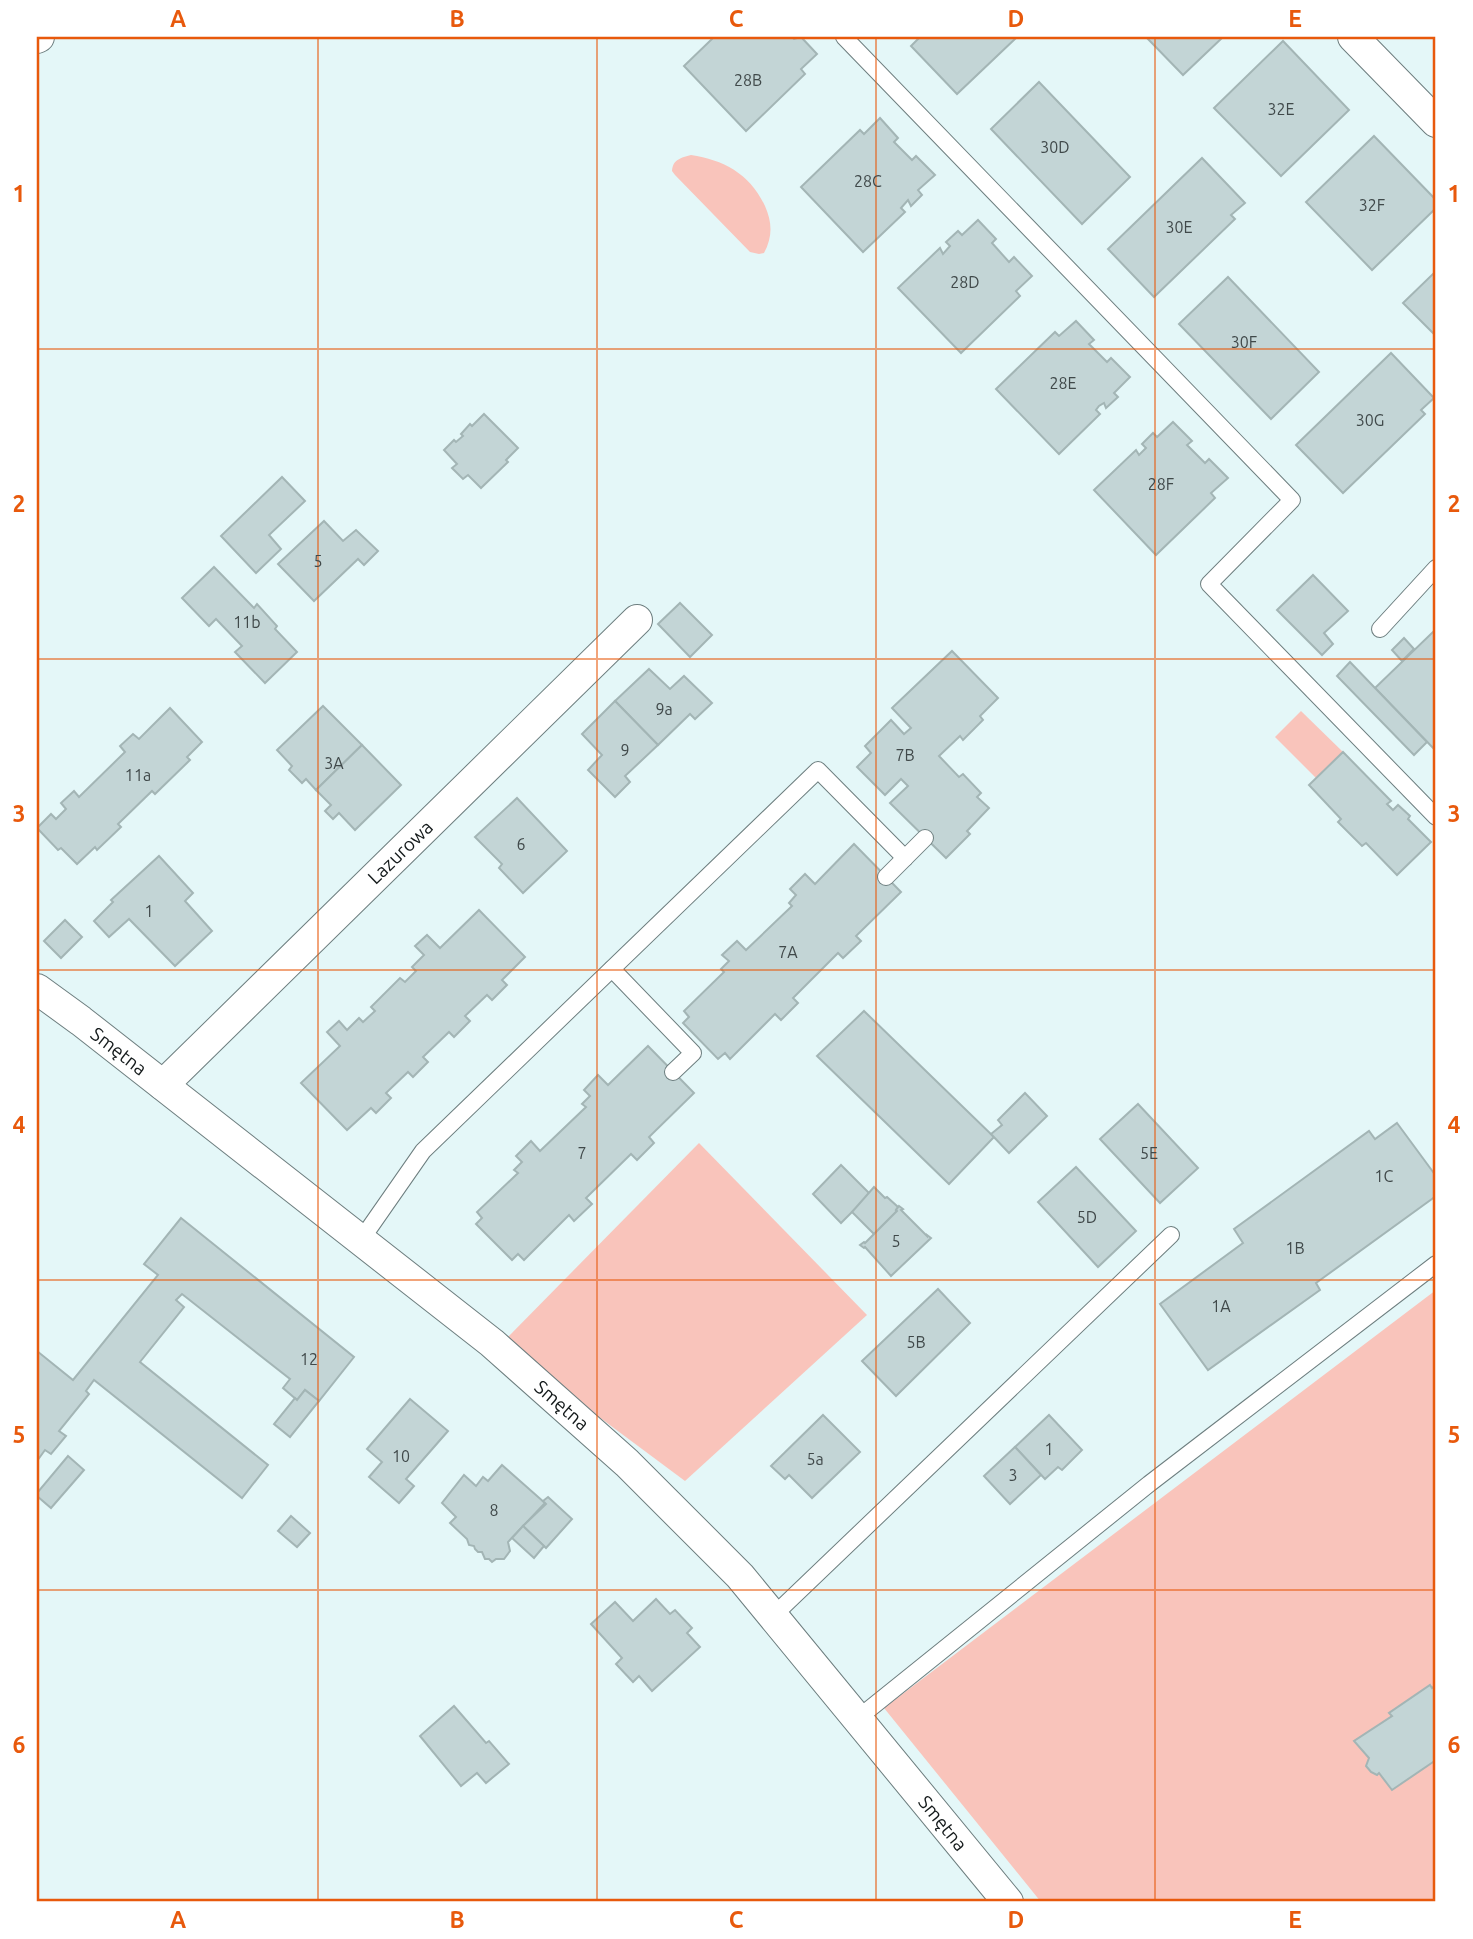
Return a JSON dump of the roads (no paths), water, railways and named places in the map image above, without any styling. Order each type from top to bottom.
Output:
[{"type":"street","points":[[1353,37],[1436,122]]},
{"type":"street","name":"Lazurowa","points":[[163,1085],[637,620]]},
{"type":"street","name":"Smętna","points":[[37,989],[492,1343],[628,1463],[740,1576],[1008,1902]]},
{"type":"lane","points":[[844,37],[1292,500],[1209,584],[1436,817]]},
{"type":"lane","points":[[1380,629],[1436,568]]},
{"type":"lane","points":[[361,1240],[423,1151],[818,770],[905,858]]},
{"type":"lane","points":[[886,877],[925,838]]},
{"type":"lane","points":[[612,969],[693,1053],[673,1072]]},
{"type":"lane","points":[[773,1616],[1171,1235]]},
{"type":"lane","points":[[857,1719],[1149,1484],[1436,1264]]}]
